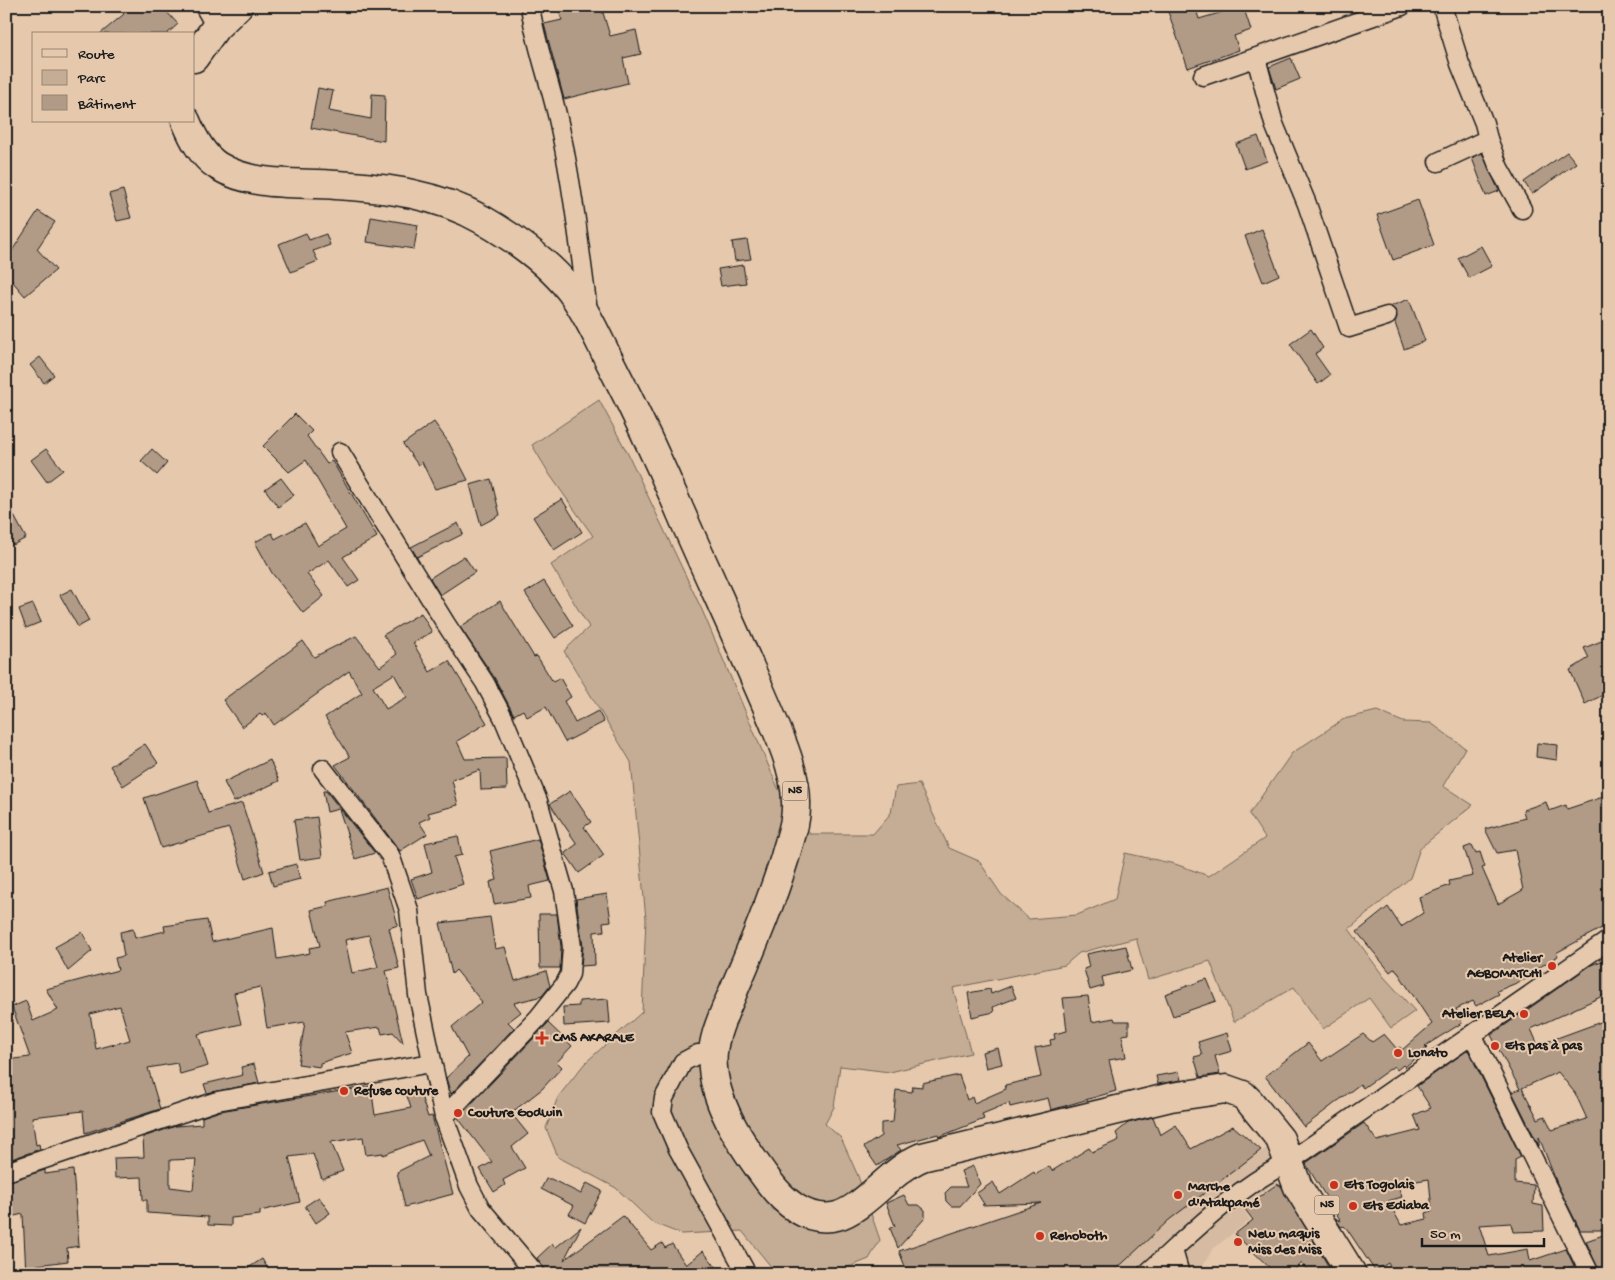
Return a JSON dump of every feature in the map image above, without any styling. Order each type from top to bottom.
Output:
[{"type":"main road","points":[[195,55],[210,17],[238,6]]},
{"type":"main road","name":"N5","points":[[187,122],[202,150],[216,164],[232,172],[272,181],[340,185],[406,192],[422,195],[467,212],[505,234],[553,272],[570,290],[590,322],[634,408],[767,703],[786,750],[794,781],[796,805],[794,826],[779,880],[719,1026],[713,1056],[717,1086],[728,1116],[746,1150],[788,1203],[800,1211],[823,1217],[838,1216],[846,1212],[899,1170],[922,1157],[975,1143],[1208,1090],[1226,1089],[1243,1096],[1261,1114],[1369,1274]]},
{"type":"main road","name":"N5","points":[[1288,1152],[1298,1186],[1352,1274]]},
{"type":"street","points":[[530,6],[534,38],[560,126],[574,205],[590,322]]},
{"type":"street","points":[[1202,76],[1402,6]]},
{"type":"street","points":[[1442,6],[1460,64],[1484,123],[1499,168],[1522,209]]},
{"type":"street","points":[[1256,58],[1274,124],[1307,204],[1350,328],[1387,316]]},
{"type":"street","points":[[1438,162],[1488,139]]},
{"type":"street","points":[[340,452],[484,683],[503,717],[538,801],[564,891],[572,947],[570,974],[566,984],[538,1018],[444,1117]]},
{"type":"street","points":[[323,769],[390,855],[401,882],[409,910],[418,995],[444,1117],[469,1186],[481,1209],[536,1274]]},
{"type":"street","points":[[1146,1274],[1208,1216],[1288,1152],[1472,1034],[1609,940]]},
{"type":"street","points":[[1472,1034],[1590,1274]]},
{"type":"street","points":[[713,1056],[698,1054],[683,1062],[664,1098],[662,1112],[678,1149],[748,1274]]},
{"type":"street","points":[[6,1172],[217,1101],[431,1063]]},
{"type":"street","points":[[1173,1250],[1180,1274]]},
{"type":"shaded area","name":"Marche d'Atakpamé","points":[[1233,1126],[1261,1152],[1271,1145],[1289,1173],[1242,1207],[1250,1220],[1213,1249],[1198,1274],[1066,1274],[1157,1167]]},
{"type":"green space","points":[[599,400],[628,454],[702,610],[778,788],[810,834],[873,834],[891,813],[896,787],[919,784],[949,848],[979,861],[1001,894],[1029,919],[1077,915],[1115,899],[1125,853],[1175,864],[1209,876],[1265,838],[1249,814],[1292,753],[1344,719],[1377,711],[1403,722],[1431,723],[1465,748],[1443,786],[1473,805],[1420,848],[1410,878],[1349,929],[1384,977],[1415,1011],[1391,1028],[1369,998],[1323,1029],[1294,987],[1234,1022],[1210,961],[1148,980],[1136,938],[1079,953],[1065,965],[953,988],[971,1053],[890,1072],[840,1066],[834,1107],[825,1124],[841,1138],[858,1176],[880,1240],[869,1259],[831,1274],[777,1274],[742,1231],[681,1234],[653,1223],[616,1188],[558,1157],[546,1128],[558,1097],[585,1063],[642,1012],[646,919],[631,762],[564,651],[589,627],[551,565],[593,536],[550,475],[532,445]]},
{"type":"building","points":[[118,6],[155,6],[160,12],[164,9],[178,24],[169,32],[102,32],[124,14]]},
{"type":"building","points":[[570,6],[601,6],[610,36],[636,30],[641,54],[623,58],[628,83],[564,99],[544,24],[562,20],[558,9]]},
{"type":"building","points":[[1166,6],[1195,6],[1199,19],[1243,6],[1251,30],[1234,36],[1239,50],[1188,68]]},
{"type":"building","points":[[1291,58],[1300,79],[1276,89],[1269,67]]},
{"type":"building","points":[[318,88],[333,91],[329,111],[371,119],[372,94],[385,95],[384,141],[311,128]]},
{"type":"building","points":[[1258,136],[1267,161],[1245,169],[1236,144]]},
{"type":"building","points":[[1567,152],[1576,163],[1532,194],[1524,182]]},
{"type":"building","points":[[1482,153],[1499,191],[1486,196],[1472,158]]},
{"type":"building","points":[[123,190],[131,218],[117,221],[109,194]]},
{"type":"building","points":[[1418,200],[1434,245],[1393,260],[1377,215]]},
{"type":"building","points":[[38,211],[55,222],[37,249],[56,270],[25,296],[6,274],[6,260]]},
{"type":"building","points":[[371,217],[418,225],[414,249],[367,242]]},
{"type":"building","points":[[1262,229],[1279,275],[1263,282],[1245,236]]},
{"type":"building","points":[[306,233],[309,240],[326,234],[330,245],[313,251],[318,261],[291,272],[279,244]]},
{"type":"building","points":[[747,240],[751,259],[735,261],[732,242]]},
{"type":"building","points":[[1481,246],[1492,266],[1469,278],[1458,258]]},
{"type":"building","points":[[743,265],[746,283],[721,286],[718,269]]},
{"type":"building","points":[[1409,299],[1425,341],[1404,349],[1395,323],[1397,312],[1391,306]]},
{"type":"building","points":[[1311,329],[1323,348],[1315,354],[1330,375],[1318,384],[1290,344]]},
{"type":"building","points":[[40,357],[54,375],[44,383],[30,365]]},
{"type":"building","points":[[295,414],[312,431],[307,436],[327,464],[332,461],[377,537],[343,557],[359,580],[348,587],[329,560],[307,574],[324,596],[303,613],[272,573],[255,542],[272,533],[275,539],[305,523],[318,546],[346,529],[306,460],[289,472],[263,446]]},
{"type":"building","points":[[434,422],[449,443],[468,480],[435,489],[422,462],[418,465],[403,444]]},
{"type":"building","points":[[46,449],[63,470],[47,482],[31,460]]},
{"type":"building","points":[[152,449],[167,463],[157,475],[141,461]]},
{"type":"building","points":[[281,478],[294,495],[278,507],[265,489]]},
{"type":"building","points":[[491,479],[500,515],[481,525],[470,485]]},
{"type":"building","points":[[562,499],[582,532],[554,550],[533,517]]},
{"type":"building","points":[[6,501],[26,538],[13,545],[6,534]]},
{"type":"building","points":[[458,523],[463,534],[417,557],[411,547]]},
{"type":"building","points":[[464,556],[475,572],[440,595],[430,578]]},
{"type":"building","points":[[544,581],[573,626],[555,638],[525,593]]},
{"type":"building","points":[[72,589],[89,621],[78,627],[60,595]]},
{"type":"building","points":[[500,601],[534,657],[537,656],[553,682],[560,678],[571,697],[564,701],[575,723],[598,711],[604,722],[565,742],[546,707],[527,717],[523,710],[514,715],[494,677],[460,627]]},
{"type":"building","points":[[33,604],[41,622],[26,628],[19,609]]},
{"type":"building","points":[[421,613],[432,632],[413,643],[430,672],[449,661],[487,723],[457,741],[465,759],[506,758],[507,789],[481,790],[480,770],[452,780],[458,805],[428,813],[430,817],[419,822],[427,834],[400,851],[335,765],[350,757],[325,717],[362,693],[349,671],[274,725],[266,713],[262,716],[260,714],[242,727],[223,700],[303,641],[314,657],[356,636],[380,667],[397,654],[383,635]],"holes":[[[394,674],[407,697],[386,709],[373,687]]]},
{"type":"building","points":[[1609,638],[1609,692],[1585,704],[1570,670],[1589,658],[1584,648]]},
{"type":"building","points":[[1537,743],[1558,745],[1557,760],[1536,757]]},
{"type":"building","points":[[145,744],[158,763],[123,786],[110,766]]},
{"type":"building","points":[[270,760],[279,781],[234,802],[224,782]]},
{"type":"building","points":[[197,780],[208,813],[242,803],[264,872],[245,879],[229,828],[161,848],[144,798]]},
{"type":"building","points":[[323,791],[326,791],[375,853],[355,859],[339,809],[327,812]]},
{"type":"building","points":[[570,791],[591,822],[584,827],[604,855],[579,873],[565,853],[577,844],[550,804]]},
{"type":"building","points":[[1609,795],[1609,924],[1556,953],[1558,956],[1530,973],[1531,977],[1497,991],[1499,994],[1476,1006],[1473,1001],[1456,1009],[1462,1023],[1425,1046],[1427,1048],[1405,1067],[1403,1065],[1397,1070],[1394,1066],[1363,1088],[1360,1084],[1304,1127],[1265,1076],[1308,1043],[1322,1061],[1363,1034],[1372,1042],[1384,1034],[1397,1049],[1400,1047],[1402,1050],[1432,1024],[1395,968],[1390,972],[1357,932],[1388,907],[1401,927],[1423,913],[1419,897],[1450,885],[1449,881],[1473,876],[1464,848],[1472,845],[1476,853],[1480,852],[1485,867],[1482,868],[1498,904],[1523,890],[1515,850],[1497,853],[1485,829],[1525,818],[1523,810],[1546,802],[1549,811],[1566,805],[1567,809]]},
{"type":"building","points":[[317,817],[322,857],[300,860],[294,820]]},
{"type":"building","points":[[458,836],[462,855],[454,857],[463,884],[418,899],[411,879],[432,872],[425,843]]},
{"type":"building","points":[[538,839],[550,881],[529,886],[531,898],[494,904],[490,882],[497,880],[490,851]]},
{"type":"building","points":[[296,864],[300,879],[273,886],[269,871]]},
{"type":"building","points":[[387,887],[398,925],[389,928],[399,968],[386,971],[403,1043],[393,1032],[382,1034],[380,1027],[345,1032],[352,1053],[320,1063],[320,1067],[298,1064],[305,1022],[267,1028],[260,987],[234,993],[241,1024],[198,1034],[208,1066],[180,1074],[177,1063],[148,1068],[160,1109],[85,1133],[83,1111],[32,1117],[36,1145],[39,1144],[40,1149],[6,1161],[6,1060],[30,1057],[12,1007],[26,1001],[33,1021],[58,1010],[46,989],[118,970],[115,958],[124,956],[120,932],[133,929],[135,938],[165,931],[164,926],[207,920],[212,942],[273,928],[277,959],[310,953],[309,948],[320,946],[311,910],[328,906],[327,902]],"holes":[[[369,935],[378,967],[352,973],[345,940]],[[120,1006],[130,1040],[96,1049],[90,1014]]]},
{"type":"building","points":[[607,894],[611,921],[603,922],[604,931],[594,932],[595,965],[581,966],[583,946],[576,899]]},
{"type":"building","points":[[539,914],[557,914],[561,947],[560,968],[540,968]]},
{"type":"building","points":[[490,917],[495,949],[505,947],[515,981],[546,971],[550,986],[542,996],[514,1003],[521,1012],[508,1022],[514,1028],[451,1094],[446,1078],[468,1057],[452,1027],[482,1002],[456,970],[452,974],[440,923]]},
{"type":"building","points":[[82,932],[92,951],[68,971],[55,947]]},
{"type":"building","points":[[1126,946],[1132,970],[1102,977],[1104,986],[1090,990],[1084,969],[1089,967],[1086,954]]},
{"type":"building","points":[[1609,958],[1609,993],[1531,1029],[1538,1045],[1609,1019],[1609,1230],[1580,1230],[1558,1186],[1539,1137],[1539,1146],[1512,1092],[1520,1089],[1491,1035],[1591,965]],"holes":[[[1558,1072],[1575,1093],[1587,1119],[1552,1130],[1545,1116],[1538,1119],[1522,1088]]]},
{"type":"building","points":[[1207,979],[1216,1001],[1173,1016],[1165,994]]},
{"type":"building","points":[[1011,986],[1016,998],[993,1007],[994,1012],[972,1017],[968,993],[990,989],[991,994]]},
{"type":"building","points":[[1088,996],[1092,1022],[1114,1018],[1115,1021],[1129,1021],[1129,1034],[1122,1035],[1126,1057],[1109,1060],[1116,1091],[1051,1110],[1048,1098],[1010,1107],[1009,1103],[982,1114],[984,1119],[939,1137],[938,1134],[897,1145],[901,1150],[877,1166],[864,1147],[881,1136],[881,1123],[893,1122],[896,1090],[912,1092],[913,1086],[922,1087],[922,1083],[959,1075],[967,1100],[972,1097],[974,1103],[1006,1089],[1005,1085],[1041,1077],[1035,1048],[1051,1045],[1050,1040],[1055,1039],[1054,1034],[1067,1031],[1063,998]]},
{"type":"building","points":[[608,999],[610,1023],[564,1026],[563,1007],[579,1006],[579,1001]]},
{"type":"building","points":[[548,1023],[572,1046],[557,1062],[562,1067],[542,1089],[511,1113],[528,1134],[512,1147],[525,1168],[503,1180],[505,1185],[494,1192],[480,1169],[492,1162],[458,1118]]},
{"type":"building","points":[[1227,1033],[1232,1051],[1215,1056],[1220,1074],[1200,1077],[1194,1057],[1202,1055],[1198,1042]]},
{"type":"building","points":[[998,1048],[1002,1064],[986,1068],[982,1052]]},
{"type":"building","points":[[1468,1050],[1521,1157],[1515,1160],[1515,1183],[1534,1185],[1533,1204],[1543,1206],[1544,1231],[1513,1232],[1511,1223],[1479,1225],[1489,1256],[1528,1249],[1530,1261],[1566,1249],[1574,1266],[1553,1274],[1394,1274],[1388,1263],[1375,1271],[1347,1229],[1344,1226],[1341,1227],[1335,1218],[1341,1221],[1306,1163],[1364,1123],[1377,1141],[1420,1130],[1414,1115],[1431,1108],[1417,1086]],"holes":[[[1429,1179],[1432,1211],[1426,1213],[1427,1219],[1401,1225],[1388,1201],[1402,1197],[1397,1184]]]},
{"type":"building","points":[[254,1064],[259,1083],[207,1093],[204,1084],[243,1075],[241,1067]]},
{"type":"building","points":[[1179,1072],[1181,1080],[1158,1084],[1156,1076]]},
{"type":"building","points":[[371,1086],[375,1115],[411,1108],[406,1093],[419,1090],[428,1117],[432,1116],[453,1194],[405,1207],[397,1172],[429,1156],[422,1140],[383,1155],[383,1153],[366,1155],[363,1137],[331,1142],[343,1171],[322,1179],[313,1154],[289,1157],[300,1202],[260,1211],[260,1215],[231,1218],[231,1226],[208,1225],[208,1217],[147,1213],[147,1200],[143,1200],[142,1177],[115,1178],[114,1158],[144,1157],[143,1137],[176,1126],[202,1124],[202,1117],[220,1111]],"holes":[[[196,1159],[193,1190],[170,1187],[170,1160]]]},
{"type":"building","points":[[1153,1117],[1160,1135],[1176,1125],[1191,1149],[1233,1126],[1261,1150],[1169,1220],[1111,1274],[908,1274],[899,1251],[1041,1203],[982,1205],[984,1204],[977,1193],[993,1182],[1000,1194],[1034,1172],[1035,1175],[1049,1166],[1052,1171],[1089,1148],[1092,1152],[1119,1140],[1116,1133],[1128,1123]]},
{"type":"building","points":[[973,1166],[980,1184],[960,1206],[951,1206],[946,1201],[945,1193],[951,1187],[967,1187],[961,1171]]},
{"type":"building","points":[[45,1170],[45,1174],[73,1170],[79,1246],[67,1248],[68,1261],[37,1265],[38,1274],[26,1274],[23,1214],[6,1218],[6,1182]]},
{"type":"building","points":[[546,1179],[551,1179],[581,1194],[587,1183],[602,1191],[585,1223],[569,1214],[574,1206],[541,1189]]},
{"type":"building","points":[[1277,1184],[1281,1186],[1333,1274],[1310,1274],[1302,1263],[1290,1274],[1276,1274],[1235,1234],[1253,1220],[1244,1208]]},
{"type":"building","points":[[904,1195],[909,1205],[919,1205],[925,1210],[925,1218],[898,1248],[890,1228],[895,1226],[886,1203]]},
{"type":"building","points":[[319,1197],[330,1213],[316,1223],[305,1206]]},
{"type":"building","points":[[623,1216],[651,1250],[662,1243],[665,1248],[672,1244],[686,1265],[703,1251],[722,1274],[546,1274],[537,1258],[552,1244],[555,1248],[581,1227],[564,1260]]},
{"type":"building","points":[[1609,1233],[1609,1274],[1600,1274],[1586,1241]]},
{"type":"building","points":[[262,1259],[271,1274],[239,1274]]},
{"type":"place","name":"Atelier AGBOMATCHI","points":[[1552,966]]},
{"type":"place","name":"Atelier BELA","points":[[1524,1014]]},
{"type":"place","name":"CMS AKARALE","points":[[542,1038]]},
{"type":"place","name":"Ets pas à pas","points":[[1495,1046]]},
{"type":"place","name":"Lonato","points":[[1398,1053]]},
{"type":"place","name":"Refuse couture","points":[[344,1091]]},
{"type":"place","name":"Couture Godwin","points":[[458,1113]]},
{"type":"place","name":"Ets Togolais","points":[[1334,1185]]},
{"type":"place","name":"Marche d'Atakpamé","points":[[1178,1195]]},
{"type":"place","name":"Ets Ediaba","points":[[1353,1206]]},
{"type":"place","name":"Rehoboth","points":[[1040,1236]]},
{"type":"place","name":"New maquis Miss des Miss","points":[[1238,1242]]}]
